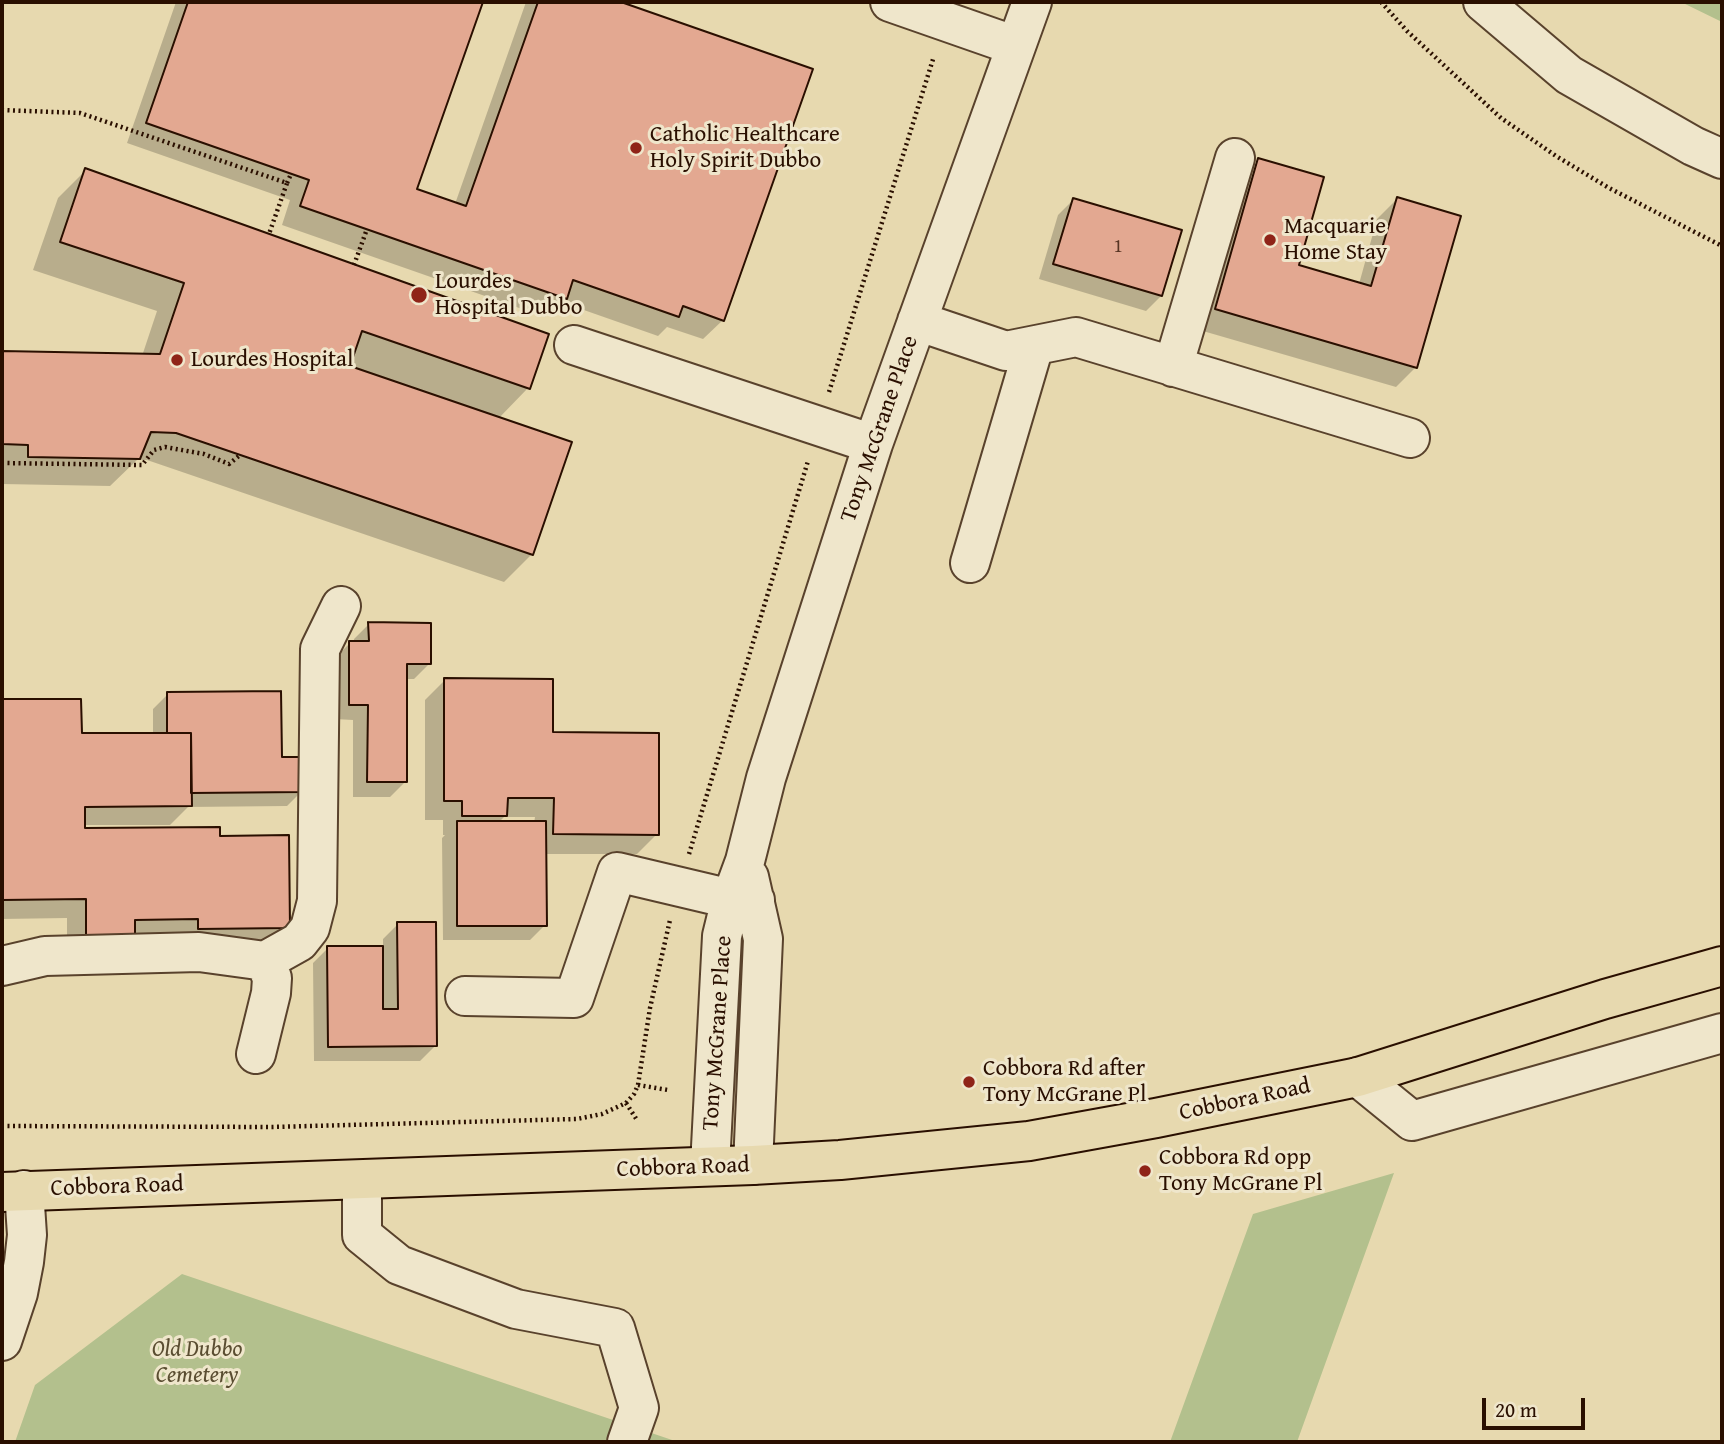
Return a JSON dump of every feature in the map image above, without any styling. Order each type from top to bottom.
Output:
[{"type":"main road","name":"Cobbora Road","points":[[13,1191],[753,1165],[840,1160],[1029,1141],[1358,1077],[1605,999],[1722,966]]},
{"type":"street","points":[[890,2],[1016,46]]},
{"type":"street","name":"Tony McGrane Place","points":[[710,1166],[722,936],[743,900],[746,861],[766,778],[873,444],[1032,2]]},
{"type":"street","points":[[1483,2],[1569,75],[1693,146],[1722,159]]},
{"type":"street","points":[[1173,366],[1235,158]]},
{"type":"street","points":[[917,321],[1006,351],[1076,337],[1409,439]]},
{"type":"street","points":[[574,345],[873,444]]},
{"type":"street","points":[[970,563],[1034,345]]},
{"type":"street","points":[[2,966],[45,956],[186,953],[265,961],[299,942],[310,928],[317,901],[320,649],[341,606]]},
{"type":"street","points":[[465,996],[574,998],[617,872],[743,900]]},
{"type":"street","name":"Tony McGrane Place","points":[[743,900],[764,939],[753,1165]]},
{"type":"street","points":[[256,1054],[271,993],[272,978],[265,961]]},
{"type":"street","points":[[1358,1077],[1412,1121],[1722,1033]]},
{"type":"street","points":[[362,1180],[362,1235],[399,1265],[516,1309],[615,1328],[639,1408],[627,1442]]},
{"type":"street","points":[[2,1341],[19,1293],[27,1235],[13,1191]]},
{"type":"path","points":[[1381,2],[1407,31],[1501,118],[1609,188],[1722,246]]},
{"type":"path","points":[[2,1126],[272,1127],[577,1119],[602,1114],[626,1103],[634,1094],[638,1085],[660,956],[736,693],[945,21]]},
{"type":"path","points":[[2,110],[80,113],[287,183]]},
{"type":"path","points":[[269,234],[290,174]]},
{"type":"path","points":[[354,265],[367,229]]},
{"type":"path","points":[[2,463],[142,465],[154,450],[165,447],[204,454],[229,464],[240,455]]},
{"type":"path","points":[[638,1085],[668,1090]]},
{"type":"path","points":[[626,1103],[636,1120]]},
{"type":"green space","points":[[1681,2],[1722,2],[1722,22]]},
{"type":"green space","points":[[1394,1173],[1297,1442],[1170,1442],[1253,1214]]},
{"type":"green space","name":"Old Dubbo Cemetery","points":[[182,1274],[678,1442],[15,1442],[35,1385]]},
{"type":"building","name":"Catholic Healthcare Holy Spirit Dubbo","points":[[188,2],[483,2],[417,189],[466,206],[538,2],[621,2],[813,69],[724,321],[683,306],[679,317],[573,280],[567,299],[300,206],[309,180],[146,123]]},
{"type":"building","name":"Macquarie Home Stay","points":[[1258,158],[1324,177],[1299,265],[1371,286],[1397,197],[1461,216],[1417,368],[1215,309]]},
{"type":"building","name":"Lourdes Hospital","points":[[85,168],[549,334],[530,389],[362,331],[350,366],[572,442],[533,555],[176,433],[151,432],[140,459],[28,457],[28,445],[2,444],[2,351],[160,354],[184,283],[60,242]]},
{"type":"building","points":[[1073,198],[1182,230],[1162,296],[1053,264]]},
{"type":"building","points":[[368,622],[431,623],[431,664],[407,664],[407,782],[367,782],[368,705],[349,705],[349,641],[369,641]]},
{"type":"building","points":[[444,678],[553,679],[553,732],[659,733],[659,835],[553,834],[554,798],[508,798],[507,816],[462,816],[462,801],[444,801]]},
{"type":"building","points":[[281,691],[282,757],[304,757],[304,792],[191,793],[191,733],[167,733],[167,692]]},
{"type":"building","points":[[2,699],[81,699],[82,733],[191,733],[192,806],[85,807],[85,828],[220,827],[220,836],[289,835],[290,928],[198,929],[198,919],[135,920],[135,946],[86,947],[86,899],[2,900]]},
{"type":"building","points":[[457,821],[546,821],[547,926],[457,926]]},
{"type":"building","points":[[397,922],[436,922],[437,1046],[328,1047],[327,946],[383,946],[383,1009],[398,1009]]},
{"type":"place","name":"Catholic Healthcare Holy Spirit Dubbo","points":[[636,148]]},
{"type":"place","name":"Macquarie Home Stay","points":[[1270,240]]},
{"type":"place","name":"Lourdes Hospital Dubbo","points":[[419,295]]},
{"type":"place","name":"Lourdes Hospital","points":[[177,360]]},
{"type":"place","name":"Cobbora Rd after Tony McGrane Pl","points":[[969,1082]]},
{"type":"place","name":"Cobbora Rd opp Tony McGrane Pl","points":[[1145,1171]]}]
